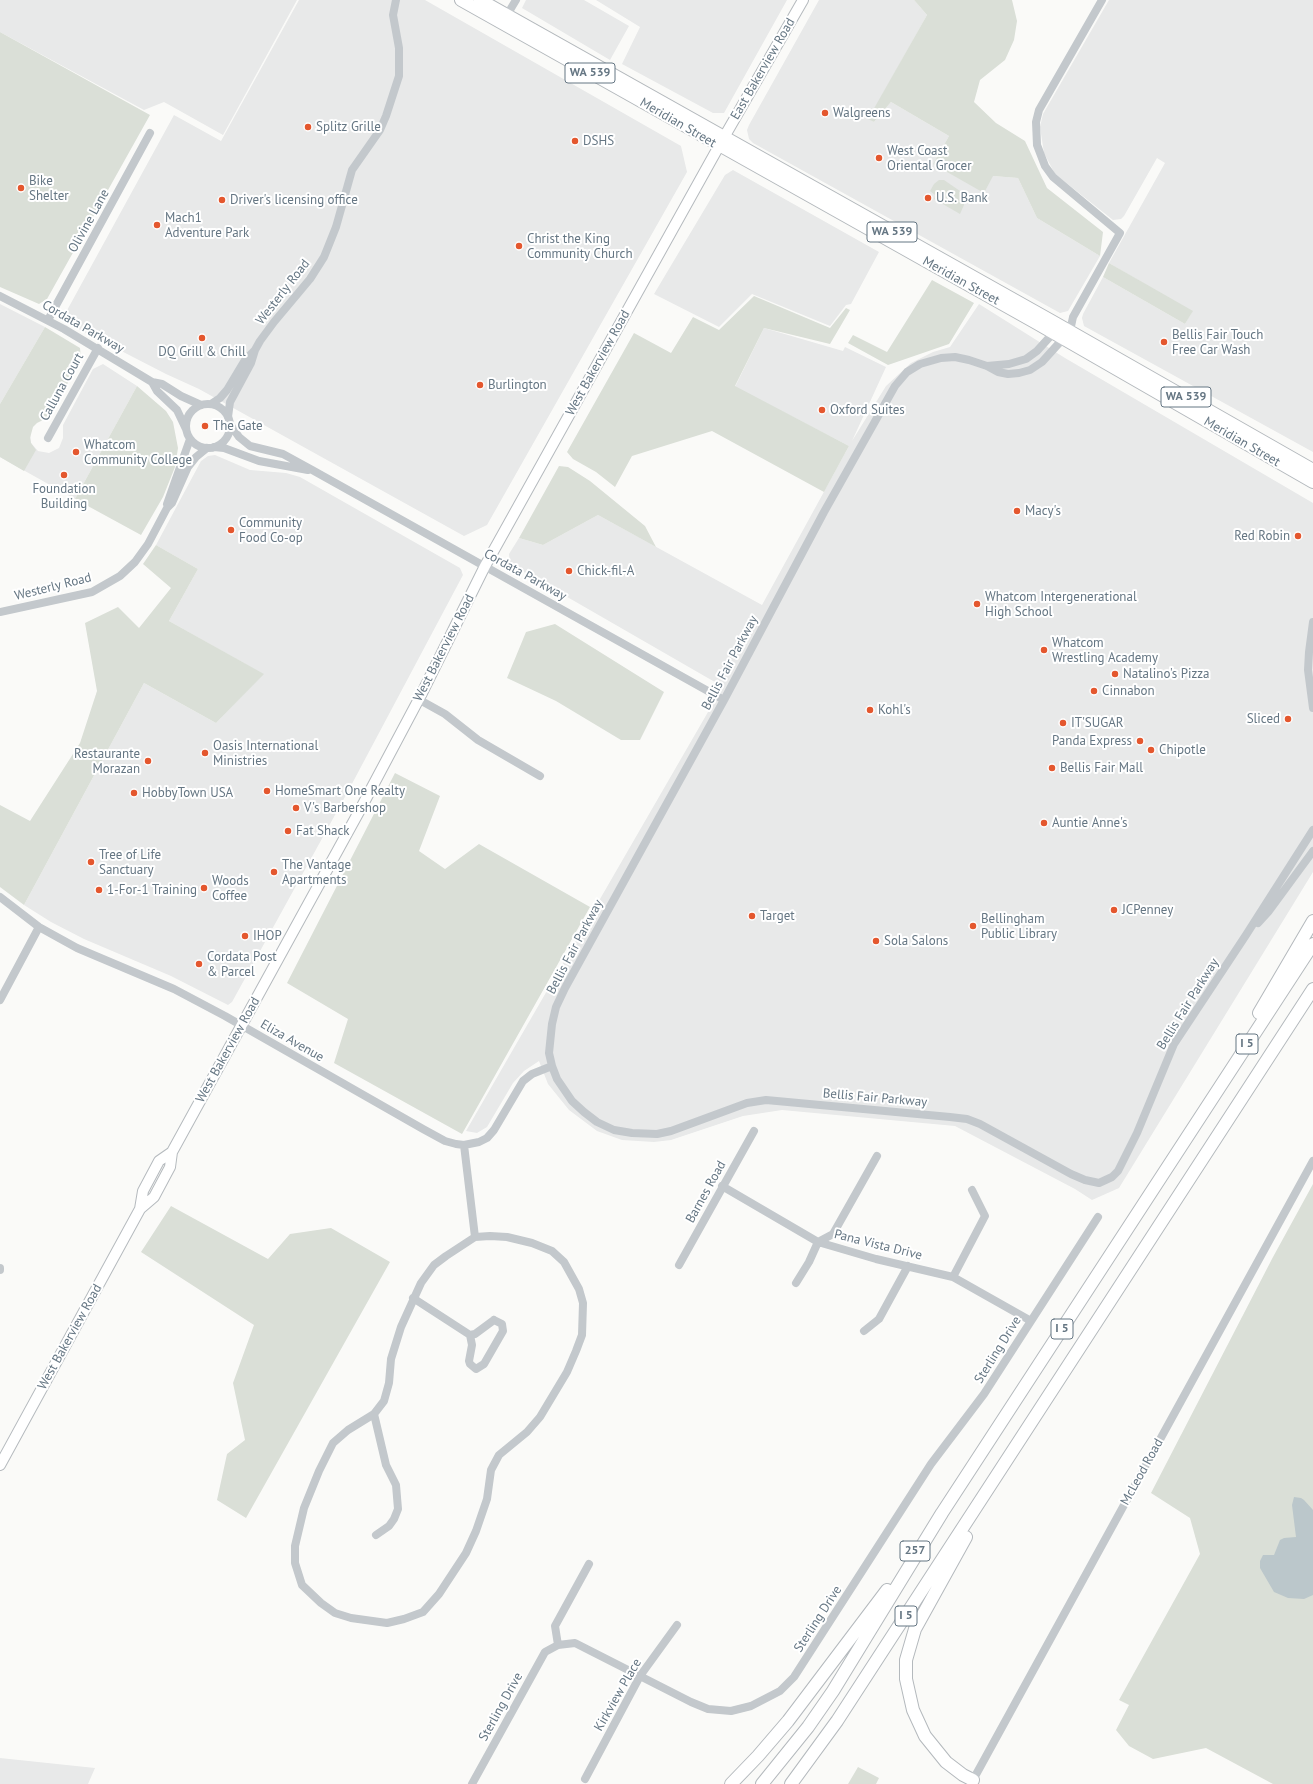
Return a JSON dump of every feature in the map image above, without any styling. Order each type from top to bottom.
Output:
[{"type":"highway","name":"Meridian Street","points":[[470,2],[507,15],[894,244],[1246,431],[1313,470]]},
{"type":"highway","name":"Meridian Street","points":[[470,2],[721,142],[968,274],[1186,409],[1313,482]]},
{"type":"highway","points":[[894,244],[904,244],[953,271],[968,274]]},
{"type":"highway","points":[[1186,409],[1197,409],[1237,432],[1246,431]]},
{"type":"highway","points":[[1181,1145],[1313,921]]},
{"type":"highway","name":"I 5","points":[[762,1784],[800,1738],[832,1691],[942,1513],[1313,944]]},
{"type":"highway","name":"I 5","points":[[791,1784],[837,1721],[1313,989]]},
{"type":"highway","points":[[1234,1112],[1313,1005]]},
{"type":"highway","points":[[972,1782],[946,1762],[925,1736],[913,1710],[909,1697],[906,1679],[906,1660],[910,1643],[922,1616],[1017,1445]]},
{"type":"highway","name":"257","points":[[731,1784],[758,1756],[793,1714],[888,1589],[942,1513]]},
{"type":"main road","name":"East Bakerview Road","points":[[721,142],[803,0]]},
{"type":"main road","name":"West Bakerview Road","points":[[0,1466],[140,1209],[143,1191],[159,1161],[172,1152],[418,699],[485,566],[721,142]]},
{"type":"street","name":"Westerly Road","points":[[210,404],[220,398],[227,390],[245,360],[255,350],[274,322],[310,279],[324,257],[336,227],[352,170],[380,130],[396,88],[399,70],[398,48],[393,15],[396,0]]},
{"type":"street","points":[[507,15],[516,0]]},
{"type":"street","name":"Bellis Fair Parkway","points":[[1102,0],[1039,110],[1036,122],[1037,145],[1045,166],[1053,177],[1120,233],[1072,317],[1042,362],[1030,370],[1008,374],[998,372],[988,366],[955,357],[941,358],[920,364],[901,378],[885,402],[827,506],[724,700],[565,988],[556,1007],[550,1038],[549,1053],[552,1066],[557,1079],[572,1101],[597,1122],[614,1130],[632,1133],[657,1134],[671,1131],[747,1103],[766,1100],[950,1117],[967,1119],[994,1130],[1072,1174],[1085,1180],[1100,1183],[1112,1177],[1118,1171],[1137,1133],[1174,1044],[1313,830]]},
{"type":"street","name":"Olivine Lane","points":[[48,320],[150,133]]},
{"type":"street","name":"Cordata Parkway","points":[[0,296],[48,320],[98,348],[152,382],[162,384],[180,396],[201,405]]},
{"type":"street","name":"Bellis Fair Parkway","points":[[988,366],[1009,364],[1026,359],[1062,332]]},
{"type":"street","name":"Calluna Court","points":[[48,438],[98,348]]},
{"type":"street","name":"Westerly Road","points":[[229,421],[230,402],[252,363],[255,350]]},
{"type":"street","name":"Cordata Parkway","points":[[152,382],[157,391],[177,410],[186,430]]},
{"type":"street","points":[[210,404],[221,408],[229,421],[226,438],[221,444],[211,447],[195,444],[190,439],[186,430],[188,418],[196,408],[201,405],[210,404]]},
{"type":"street","name":"Cordata Parkway","points":[[229,421],[239,437],[250,446],[283,454],[724,700]]},
{"type":"street","name":"Westerly Road","points":[[167,508],[167,501],[190,439]]},
{"type":"street","name":"Westerly Road","points":[[0,612],[92,592],[120,576],[135,562],[148,544],[167,508],[172,503],[188,467],[193,460],[211,447]]},
{"type":"street","name":"Cordata Parkway","points":[[211,447],[224,448],[259,461],[314,471]]},
{"type":"street","points":[[1313,622],[1308,670],[1313,708]]},
{"type":"street","points":[[418,699],[445,714],[478,740],[540,776]]},
{"type":"street","name":"Bellis Fair Parkway","points":[[1246,935],[1269,911],[1313,851]]},
{"type":"street","name":"Eliza Avenue","points":[[0,897],[39,928],[78,948],[174,989],[445,1141],[464,1145],[478,1142],[487,1138],[494,1130],[523,1081],[532,1074],[552,1066]]},
{"type":"street","points":[[0,1000],[39,928]]},
{"type":"street","name":"Barnes Road","points":[[679,1265],[754,1131]]},
{"type":"street","points":[[464,1145],[475,1237]]},
{"type":"street","points":[[796,1283],[809,1262],[818,1242],[833,1234],[877,1156]]},
{"type":"street","name":"McLeod Road","points":[[972,1782],[1313,1161]]},
{"type":"street","name":"Pana Vista Drive","points":[[722,1186],[818,1242],[876,1259],[953,1277],[1031,1320]]},
{"type":"street","points":[[953,1277],[985,1216],[972,1190]]},
{"type":"street","name":"Sterling Drive","points":[[472,1784],[545,1652],[558,1645],[575,1643],[708,1709],[731,1711],[751,1706],[780,1691],[794,1677],[931,1464],[984,1394],[1098,1217]]},
{"type":"street","points":[[475,1237],[507,1237],[532,1243],[552,1251],[564,1262],[573,1275],[581,1296],[583,1318],[582,1335],[567,1372],[540,1417],[527,1432],[498,1455],[491,1470],[487,1499],[476,1531],[466,1553],[439,1594],[423,1612],[404,1619],[387,1622],[369,1622],[351,1618],[335,1612],[321,1603],[302,1585],[295,1563],[294,1546],[304,1508],[319,1471],[333,1443],[348,1430],[374,1414],[384,1401],[389,1383],[391,1359],[401,1326],[421,1283],[434,1265],[475,1237]]},
{"type":"street","points":[[864,1331],[879,1319],[908,1266]]},
{"type":"street","points":[[413,1298],[470,1335],[472,1345],[469,1361],[470,1364],[476,1369],[484,1364],[503,1331],[503,1327],[502,1324],[494,1320],[475,1334],[470,1335]]},
{"type":"street","points":[[374,1414],[386,1465],[396,1485],[398,1509],[389,1526],[376,1535]]},
{"type":"street","points":[[558,1645],[556,1626],[589,1564]]},
{"type":"street","name":"Kirkview Place","points":[[585,1779],[640,1676],[677,1625]]},
{"type":"shaded area","points":[[0,0],[297,0],[223,135],[164,102],[144,110],[0,32]]},
{"type":"shaded area","points":[[299,0],[425,0],[681,146],[687,172],[487,525],[464,536],[199,389],[166,374],[67,323],[65,314],[174,115],[221,141]]},
{"type":"shaded area","points":[[526,0],[584,0],[629,26],[610,60],[522,8]]},
{"type":"shaded area","points":[[596,0],[787,0],[724,113],[713,113],[622,64],[640,27]]},
{"type":"shaded area","points":[[819,0],[914,0],[927,15],[869,119],[874,122],[891,102],[949,136],[933,164],[993,176],[1018,178],[1037,218],[1100,256],[1068,311],[1060,313],[753,143],[749,139],[747,130],[749,125]]},
{"type":"shaded area","points":[[914,0],[1012,0],[1017,21],[1014,40],[1005,60],[980,80],[974,102],[996,123],[1025,141],[1047,188],[1103,232],[1100,256],[1037,218],[1018,178],[993,176],[984,193],[933,164],[949,136],[891,102],[874,122],[868,119],[927,15]]},
{"type":"shaded area","points":[[1109,0],[1313,0],[1313,452],[1084,326],[1082,318],[1083,314],[1103,277],[1185,324],[1192,312],[1109,263],[1165,163],[1157,158],[1124,216],[1121,219],[1113,220],[1055,174],[1044,153],[1040,127],[1043,114]]},
{"type":"shaded area","points":[[0,32],[150,115],[47,299],[39,304],[0,287]]},
{"type":"shaded area","points":[[733,170],[879,252],[851,304],[846,305],[830,326],[752,294],[719,327],[654,294],[725,175]]},
{"type":"shaded area","points":[[939,180],[944,180],[960,191],[964,197],[964,205],[960,214],[934,199],[935,195],[930,191],[934,184]]},
{"type":"shaded area","points":[[1109,263],[1193,311],[1185,324],[1103,277]]},
{"type":"shaded area","points":[[932,280],[974,303],[949,344],[888,365],[848,343],[853,335],[887,352]]},
{"type":"shaded area","points":[[754,296],[830,328],[846,308],[850,310],[830,344],[764,328],[735,386],[849,446],[824,492],[712,431],[632,456],[615,487],[596,472],[573,459],[567,452],[634,333],[671,353],[693,317],[719,330]]},
{"type":"shaded area","points":[[0,304],[45,327],[0,404]]},
{"type":"shaded area","name":"Bellis Fair Mall","points":[[979,304],[1065,358],[1313,503],[1313,872],[1119,1188],[1092,1200],[1075,1189],[955,1126],[782,1110],[743,1116],[671,1140],[654,1142],[622,1140],[597,1131],[569,1110],[548,1084],[539,1061],[524,1071],[513,1083],[487,1127],[477,1133],[466,1131],[708,712],[720,685],[510,564],[509,554],[519,538],[543,545],[598,515],[762,605],[849,446],[735,387],[764,328],[843,351],[845,347],[886,367],[852,441],[886,386],[911,363],[933,352],[950,347]]},
{"type":"shaded area","points":[[45,327],[80,348],[81,359],[49,417],[37,423],[33,427],[30,438],[31,443],[36,450],[24,471],[0,457],[0,404]]},
{"type":"shaded area","name":"Whatcom Community College","points":[[103,364],[137,386],[75,499],[0,457],[0,416],[30,432],[31,443],[38,451],[49,453],[59,448],[63,438],[63,425],[93,369]]},
{"type":"shaded area","points":[[137,386],[166,411],[173,422],[178,448],[175,467],[163,497],[141,535],[75,499]]},
{"type":"shaded area","points":[[215,455],[250,470],[286,473],[300,477],[460,568],[463,575],[346,795],[232,1002],[228,1005],[171,976],[84,939],[51,922],[24,905],[144,683],[216,723],[263,674],[169,621],[198,569],[156,545],[201,461],[208,456]]},
{"type":"shaded area","points":[[559,466],[568,467],[590,481],[645,526],[656,547],[598,515],[543,545],[519,538]]},
{"type":"shaded area","points":[[156,545],[198,569],[169,621],[264,674],[216,723],[144,683],[24,905],[0,887],[0,805],[30,821],[80,743],[97,691],[85,623],[118,607],[139,628],[171,588],[143,564]]},
{"type":"shaded area","points":[[555,624],[664,692],[640,740],[621,740],[556,701],[507,678],[526,632]]},
{"type":"shaded area","points":[[395,773],[440,796],[419,851],[445,869],[479,844],[590,907],[462,1134],[334,1063],[348,1019],[287,983]]},
{"type":"shaded area","points":[[1313,1184],[1313,1784],[1273,1784],[1206,1748],[1153,1759],[1129,1746],[1116,1730],[1129,1705],[1119,1700],[1200,1554],[1190,1518],[1151,1493],[1273,1257]]},
{"type":"shaded area","points":[[171,1206],[268,1259],[290,1234],[331,1228],[390,1262],[246,1518],[217,1500],[227,1454],[245,1440],[233,1383],[254,1325],[141,1252]]},
{"type":"shaded area","points":[[1294,1497],[1304,1500],[1313,1510],[1313,1595],[1304,1599],[1288,1598],[1274,1592],[1260,1568],[1260,1561],[1263,1555],[1274,1555],[1280,1540],[1284,1538],[1296,1537],[1292,1505]]},
{"type":"shaded area","points":[[0,1758],[95,1768],[88,1784],[0,1784]]},
{"type":"shaded area","points":[[858,1767],[879,1778],[876,1784],[848,1784]]},
{"type":"place","name":"Walgreens","points":[[825,113]]},
{"type":"place","name":"Splitz Grille","points":[[308,127]]},
{"type":"place","name":"DSHS","points":[[575,141]]},
{"type":"place","name":"West Coast Oriental Grocer","points":[[879,158]]},
{"type":"place","name":"Bike Shelter","points":[[21,188]]},
{"type":"place","name":"U.S. Bank","points":[[928,198]]},
{"type":"place","name":"Driver's licensing office","points":[[222,200]]},
{"type":"place","name":"Mach1 Adventure Park","points":[[157,225]]},
{"type":"place","name":"Christ the King Community Church","points":[[519,246]]},
{"type":"place","name":"DQ Grill & Chill","points":[[202,338]]},
{"type":"place","name":"Bellis Fair Touch Free Car Wash","points":[[1164,342]]},
{"type":"place","name":"Burlington","points":[[480,385]]},
{"type":"place","name":"Oxford Suites","points":[[822,410]]},
{"type":"place","name":"The Gate","points":[[205,426]]},
{"type":"place","name":"Whatcom Community College","points":[[76,452]]},
{"type":"place","name":"Foundation Building","points":[[64,475]]},
{"type":"place","name":"Macy's","points":[[1017,511]]},
{"type":"place","name":"Community Food Co-op","points":[[231,530]]},
{"type":"place","name":"Red Robin","points":[[1298,536]]},
{"type":"place","name":"Chick-fil-A","points":[[569,571]]},
{"type":"place","name":"Whatcom Intergenerational High School","points":[[977,604]]},
{"type":"place","name":"Whatcom Wrestling Academy","points":[[1044,650]]},
{"type":"place","name":"Natalino's Pizza","points":[[1115,674]]},
{"type":"place","name":"Cinnabon","points":[[1094,691]]},
{"type":"place","name":"Kohl's","points":[[870,710]]},
{"type":"place","name":"Sliced","points":[[1288,719]]},
{"type":"place","name":"IT'SUGAR","points":[[1063,723]]},
{"type":"place","name":"Panda Express","points":[[1140,741]]},
{"type":"place","name":"Chipotle","points":[[1151,750]]},
{"type":"place","name":"Oasis International Ministries","points":[[205,753]]},
{"type":"place","name":"Restaurante Morazan","points":[[148,761]]},
{"type":"place","name":"Bellis Fair Mall","points":[[1052,768]]},
{"type":"place","name":"HomeSmart One Realty","points":[[267,791]]},
{"type":"place","name":"HobbyTown USA","points":[[134,793]]},
{"type":"place","name":"V's Barbershop","points":[[296,808]]},
{"type":"place","name":"Auntie Anne's","points":[[1044,823]]},
{"type":"place","name":"Fat Shack","points":[[288,831]]},
{"type":"place","name":"Tree of Life Sanctuary","points":[[91,862]]},
{"type":"place","name":"The Vantage Apartments","points":[[274,872]]},
{"type":"place","name":"Woods Coffee","points":[[204,888]]},
{"type":"place","name":"1-For-1 Training","points":[[99,890]]},
{"type":"place","name":"JCPenney","points":[[1114,910]]},
{"type":"place","name":"Target","points":[[752,916]]},
{"type":"place","name":"Bellingham Public Library","points":[[973,926]]},
{"type":"place","name":"IHOP","points":[[245,936]]},
{"type":"place","name":"Sola Salons","points":[[876,941]]},
{"type":"place","name":"Cordata Post & Parcel","points":[[199,964]]}]
